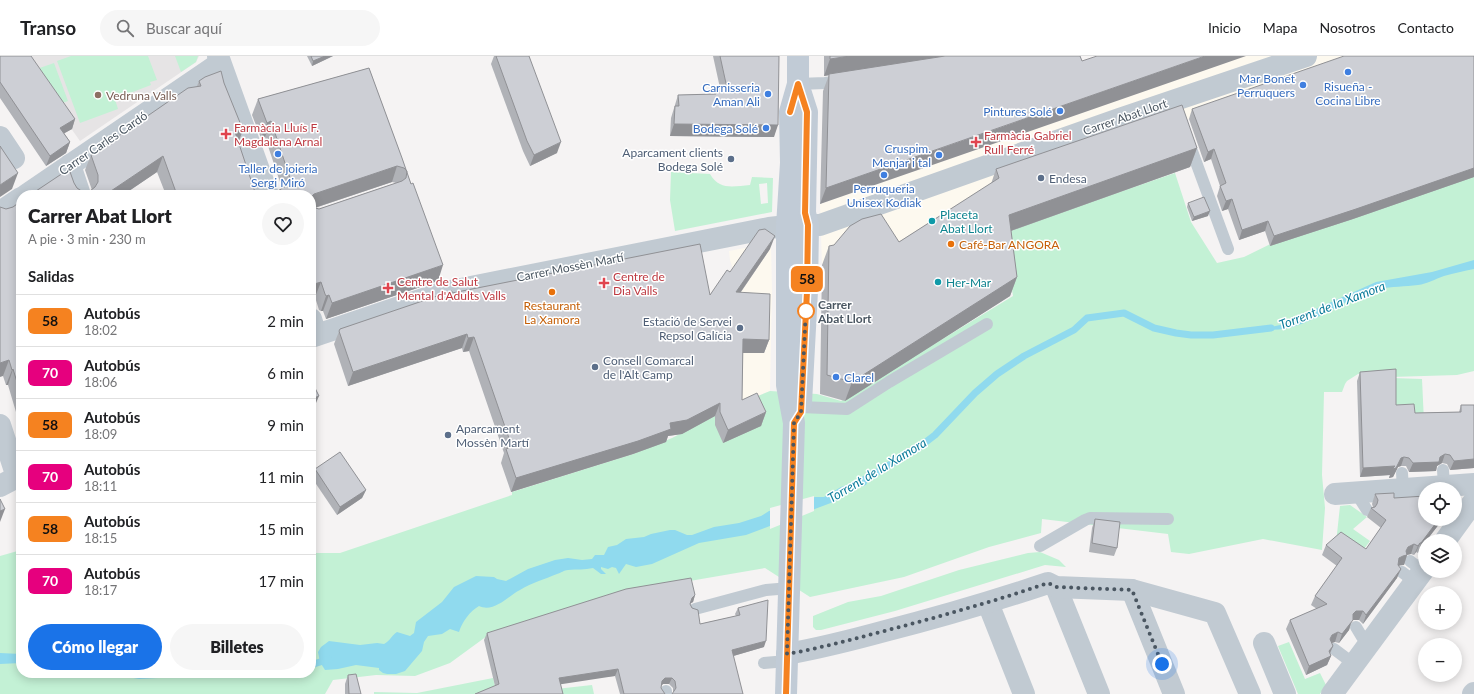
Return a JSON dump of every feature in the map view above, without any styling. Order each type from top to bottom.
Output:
[{"type":"main road","points":[[786,694],[798,415],[787,385],[798,355],[797,239],[793,232],[801,220],[798,215],[797,204],[798,138],[790,112],[798,84],[798,56]]},
{"type":"main road","points":[[797,226],[805,213],[807,112],[798,84]]},
{"type":"street","name":"Carrer Abat Llort","points":[[797,226],[820,225],[1176,106],[1306,56]]},
{"type":"street","name":"Carrer Carles Cardó","points":[[33,190],[219,59]]},
{"type":"street","points":[[219,59],[266,190]]},
{"type":"street","points":[[0,137],[14,158]]},
{"type":"street","points":[[70,165],[78,190]]},
{"type":"street","points":[[0,212],[16,201]]},
{"type":"street","name":"Carrer Mossèn Martí","points":[[316,329],[442,293],[769,228],[797,226]]},
{"type":"street","points":[[0,425],[13,479]]},
{"type":"street","points":[[1333,500],[1363,501],[1402,481],[1444,478],[1474,484]]},
{"type":"street","points":[[1450,534],[1474,501]]},
{"type":"street","points":[[1332,694],[1354,664],[1363,634],[1415,571]]},
{"type":"street","points":[[787,658],[815,649],[988,603],[1048,583],[1056,587],[1132,590],[1215,613],[1250,694]]},
{"type":"street","points":[[1056,587],[1099,694]]},
{"type":"street","points":[[1132,590],[1174,694]]},
{"type":"street","points":[[988,603],[1024,694]]},
{"type":"street","points":[[1264,643],[1285,694]]},
{"type":"lane","points":[[798,84],[825,84],[856,78]]},
{"type":"lane","points":[[1186,135],[1228,249]]},
{"type":"lane","points":[[798,415],[847,409],[889,382],[987,324]]},
{"type":"lane","points":[[1040,546],[1090,518],[1168,519]]},
{"type":"lane","points":[[694,609],[766,590],[790,578]]},
{"type":"lane","points":[[1334,649],[1354,664]]},
{"type":"lane","points":[[764,663],[787,658]]},
{"type":"shaded area","name":"Vedruna Valls","points":[[20,56],[199,56],[196,62],[80,141]]},
{"type":"shaded area","points":[[1245,56],[1369,56],[1122,142],[892,261],[822,265],[820,204]]},
{"type":"shaded area","name":"Estació de Servei Repsol Galícia","points":[[771,243],[772,292],[770,391],[740,403],[734,273],[729,251]]},
{"type":"green space","points":[[71,56],[148,56],[157,80],[150,82],[151,85],[117,98],[115,95],[118,109],[80,123],[57,61]]},
{"type":"green space","points":[[175,56],[198,56],[196,62],[181,72]]},
{"type":"green space","points":[[54,63],[68,101],[55,106],[31,71]]},
{"type":"green space","points":[[1474,169],[1474,371],[1457,375],[1391,377],[1364,373],[1358,374],[1347,381],[1342,392],[1324,392],[1322,475],[1325,508],[1322,550],[1263,539],[1189,554],[1171,552],[1168,534],[1042,519],[1041,533],[989,547],[904,577],[810,597],[765,568],[608,595],[487,636],[450,663],[415,676],[376,675],[333,680],[325,694],[0,694],[0,556],[16,551],[16,678],[316,678],[316,553],[340,553],[512,495],[512,492],[633,454],[672,438],[722,411],[770,391],[817,394],[841,401],[1013,296],[1003,232],[1175,173],[1191,222],[1217,263],[1244,257],[1295,232]]},
{"type":"green space","points":[[671,172],[710,174],[718,183],[728,186],[750,185],[752,177],[773,178],[772,212],[675,231],[670,200]],"holes":[[[767,183],[768,203],[761,204],[759,184]]]},
{"type":"green space","points":[[1392,378],[1422,379],[1424,422],[1391,415]]},
{"type":"green space","points":[[1350,505],[1367,517],[1353,529],[1370,541],[1361,553],[1336,543],[1340,506]]},
{"type":"green space","points":[[1040,552],[1059,560],[1066,567],[1045,565],[895,611],[821,630],[816,630],[813,627],[813,616],[848,602],[881,596],[959,570],[1028,553]]},
{"type":"green space","points":[[1289,642],[1305,679],[1320,673],[1326,685],[1320,694],[1298,694],[1278,646]]},
{"type":"green space","points":[[493,678],[497,694],[374,694],[374,692],[417,693]]},
{"type":"green space","points":[[592,685],[594,694],[557,694],[556,689]]},
{"type":"water","points":[[1474,260],[1474,269],[1444,276],[1428,283],[1379,289],[1350,300],[1306,322],[1292,327],[1277,330],[1262,329],[1280,325],[1376,282],[1432,272]]},
{"type":"water","points":[[870,477],[866,485],[845,492],[836,501],[746,535],[699,543],[652,564],[636,567],[626,564],[619,574],[616,568],[612,567],[608,569],[601,567],[606,574],[601,574],[593,568],[567,570],[533,583],[495,606],[485,608],[479,606],[467,617],[459,632],[450,629],[442,634],[428,636],[424,642],[422,651],[405,671],[396,674],[387,674],[379,670],[379,668],[356,665],[325,670],[320,662],[318,652],[321,647],[329,641],[360,645],[377,643],[384,644],[397,632],[410,636],[414,633],[416,622],[442,602],[454,587],[476,576],[494,577],[506,581],[528,569],[555,560],[568,558],[582,560],[592,559],[595,555],[604,555],[608,547],[617,545],[626,539],[644,537],[670,530],[692,535],[714,527],[739,523],[761,516],[769,511],[815,497],[824,497],[841,487]]},
{"type":"water","points":[[0,653],[16,654],[16,663],[0,664]]},
{"type":"water","points":[[133,678],[158,678],[139,679]]},
{"type":"pier","points":[[814,496],[814,511],[770,529],[770,508]]},
{"type":"building","points":[[0,56],[31,56],[75,119],[60,128],[70,142],[50,156],[0,82]]},
{"type":"building","points":[[311,56],[325,56],[313,61]]},
{"type":"building","points":[[496,56],[529,56],[561,142],[534,155],[527,141]]},
{"type":"building","points":[[720,56],[779,56],[778,125],[674,124],[675,106],[679,106],[678,95],[716,94],[716,88],[727,88]]},
{"type":"building","points":[[830,56],[850,56],[830,59]]},
{"type":"building","points":[[945,56],[1080,56],[1082,61],[1097,56],[1205,56],[826,188],[829,74]]},
{"type":"building","points":[[1344,56],[1474,56],[1474,168],[1274,236],[1268,221],[1242,230],[1232,199],[1226,201],[1220,186],[1226,183],[1214,149],[1208,152],[1192,109]]},
{"type":"building","points":[[369,68],[406,170],[397,166],[316,193],[316,190],[280,190],[292,184],[271,121],[267,123],[258,99]]},
{"type":"building","points":[[221,71],[224,83],[243,130],[235,132],[254,190],[175,190],[163,156],[112,190],[91,190],[98,182],[98,175],[91,155],[188,88],[201,86],[199,81]]},
{"type":"building","points":[[1182,105],[1197,148],[1009,215],[1017,277],[852,382],[827,375],[829,246],[834,245],[850,226],[862,219],[881,214],[899,242],[999,178],[996,169]]},
{"type":"building","points":[[0,146],[18,173],[0,185]]},
{"type":"building","points":[[69,169],[77,188],[80,190],[38,190]]},
{"type":"building","points":[[407,172],[411,184],[413,183],[443,265],[332,303],[329,295],[326,296],[321,282],[316,284],[316,208],[319,209],[402,181],[406,178]]},
{"type":"building","points":[[1204,197],[1210,211],[1194,217],[1188,203]]},
{"type":"building","points":[[16,205],[16,379],[9,360],[0,363],[0,207],[6,209]]},
{"type":"building","points":[[765,229],[775,236],[736,292],[770,294],[769,340],[743,339],[742,400],[757,393],[766,412],[728,430],[720,412],[720,403],[687,420],[670,423],[671,429],[638,441],[516,478],[506,449],[512,447],[474,337],[468,338],[467,334],[353,372],[339,331],[340,329],[452,291],[452,293],[700,244],[710,295],[727,270],[730,272],[759,230]]},
{"type":"building","points":[[1396,369],[1396,405],[1414,404],[1415,413],[1461,412],[1461,405],[1474,405],[1474,459],[1454,461],[1450,455],[1445,454],[1440,457],[1439,462],[1413,463],[1409,458],[1404,457],[1401,458],[1396,468],[1392,469],[1395,466],[1363,468],[1360,372]]},
{"type":"building","points":[[316,390],[319,396],[316,397]]},
{"type":"building","points":[[340,452],[366,490],[340,507],[316,468]]},
{"type":"building","points":[[1394,493],[1394,498],[1418,496],[1418,526],[1434,526],[1428,534],[1418,534],[1418,546],[1414,544],[1408,547],[1406,551],[1407,555],[1399,558],[1398,565],[1401,569],[1366,615],[1363,611],[1356,611],[1353,614],[1353,620],[1342,634],[1338,632],[1332,635],[1330,639],[1333,646],[1329,651],[1331,656],[1309,666],[1290,620],[1327,604],[1315,596],[1342,558],[1326,545],[1341,532],[1366,549],[1386,520],[1371,508],[1375,507],[1377,504],[1378,500],[1375,494]]},
{"type":"building","points":[[0,499],[5,509],[0,511]]},
{"type":"building","points":[[1095,519],[1120,522],[1117,548],[1092,543]]},
{"type":"building","points":[[691,578],[695,595],[690,604],[692,608],[698,610],[700,624],[740,615],[738,608],[768,600],[766,641],[732,650],[743,694],[672,694],[676,688],[675,681],[672,678],[665,678],[662,681],[661,688],[665,694],[624,694],[618,669],[559,678],[563,694],[475,694],[499,684],[487,633],[626,589]]},
{"type":"building","points":[[356,674],[361,694],[349,694],[348,675]]},
{"type":"waterway","name":"Torrent de la Xamora","points":[[862,481],[918,448],[935,435],[975,393],[997,374],[1024,356],[1074,330],[1087,318],[1124,313],[1154,328],[1191,335],[1213,335],[1271,328]]},
{"type":"waterway","name":"Torrent de la Xamora","points":[[316,663],[329,659]]},
{"type":"bus line","name":"58","points":[[786,694],[794,423],[801,412],[807,291],[808,225],[805,213],[807,112],[798,84],[790,112]]},
{"type":"place","name":"Risueña - Cocina Libre","points":[[1348,72]]},
{"type":"place","name":"Mar Bonet Perruquers","points":[[1303,85]]},
{"type":"place","name":"Carnisseria Aman Ali","points":[[768,94]]},
{"type":"place","name":"Vedruna Valls","points":[[98,95]]},
{"type":"place","name":"Pintures Solé","points":[[1060,111]]},
{"type":"place","name":"Bodega Solé","points":[[766,128]]},
{"type":"place","name":"Farmàcia Lluís F. Magdalena Arnal","points":[[226,134]]},
{"type":"place","name":"Farmàcia Gabriel Rull Ferré","points":[[976,142]]},
{"type":"place","name":"Taller de joieria Sergi Miró","points":[[278,154]]},
{"type":"place","name":"Cruspim. Menjar i tal","points":[[939,155]]},
{"type":"place","name":"Aparcament clients Bodega Solé","points":[[731,159]]},
{"type":"place","name":"Perruqueria Unisex Kodiak","points":[[884,175]]},
{"type":"place","name":"Endesa","points":[[1041,178]]},
{"type":"place","name":"Placeta Abat Llort","points":[[932,221]]},
{"type":"place","name":"Café-Bar ANGORA","points":[[951,244]]},
{"type":"place","name":"Her-Mar","points":[[938,282]]},
{"type":"place","name":"Centre de Dia Valls","points":[[604,283]]},
{"type":"place","name":"Centre de Salut Mental d'Adults Valls","points":[[388,288]]},
{"type":"place","name":"Restaurant La Xamora","points":[[552,292]]},
{"type":"place","name":"Carrer Abat Llort","points":[[806,311]]},
{"type":"place","name":"Estació de Servei Repsol Galícia","points":[[740,328]]},
{"type":"place","name":"Consell Comarcal de l'Alt Camp","points":[[595,367]]},
{"type":"place","name":"Clarel","points":[[836,377]]},
{"type":"place","name":"Aparcament Mossèn Martí","points":[[448,435]]},
{"type":"route","points":[[806,311],[806,307],[801,412],[794,423],[787,654],[815,649],[988,603],[1048,583],[1056,587],[1132,590],[1162,664]]}]
